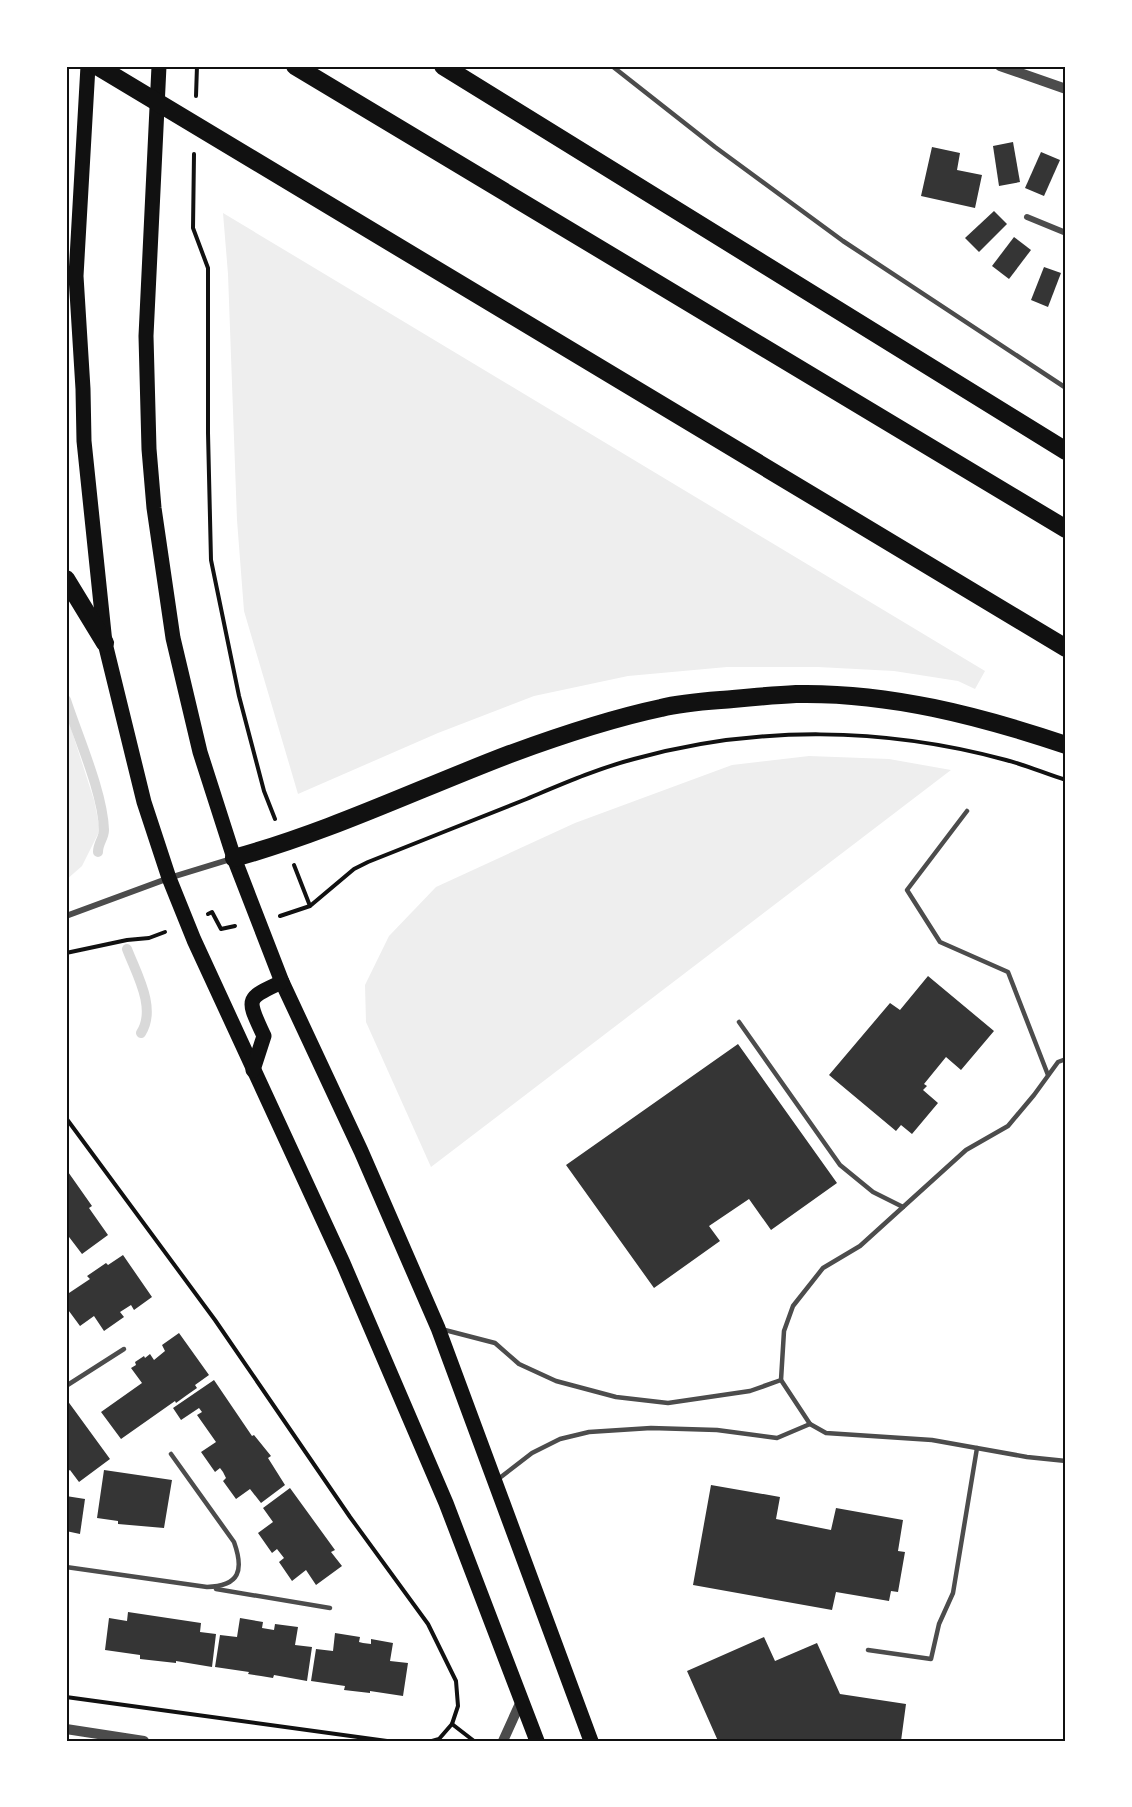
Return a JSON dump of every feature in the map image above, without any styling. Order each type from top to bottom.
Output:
[{"type":"highway","points":[[97,66],[1066,648]]},
{"type":"highway","points":[[295,66],[1066,529]]},
{"type":"highway","points":[[443,66],[1066,452]]},
{"type":"highway","points":[[66,579],[105,643]]},
{"type":"highway","points":[[234,858],[285,843],[552,739],[625,716],[695,702],[796,694],[845,696],[972,716],[1066,745]]},
{"type":"main road","points":[[88,66],[76,276],[84,441],[105,643],[144,802],[169,878],[194,940],[399,1391],[446,1503],[537,1741]]},
{"type":"main road","points":[[159,66],[146,336],[146,392],[154,508],[173,638],[187,701],[209,784],[234,858],[282,982],[361,1151],[438,1328],[591,1741]]},
{"type":"main road","points":[[253,1070],[264,1036],[252,1010],[252,999],[256,993],[282,982]]},
{"type":"street","points":[[1000,66],[1066,89]]},
{"type":"street","points":[[1027,217],[1066,233]]},
{"type":"street","points":[[66,916],[169,878],[234,858]]},
{"type":"street","points":[[503,1741],[522,1700]]},
{"type":"street","points":[[66,1729],[144,1741]]},
{"type":"lane","points":[[612,66],[715,147],[843,241],[1066,388]]},
{"type":"lane","points":[[967,811],[907,891],[940,942],[1008,972],[1048,1076]]},
{"type":"lane","points":[[739,1022],[840,1165],[873,1192],[903,1207]]},
{"type":"lane","points":[[1066,1059],[1058,1062],[1008,1126],[966,1150],[860,1246],[824,1268],[793,1306],[784,1330],[780,1380],[810,1424],[826,1433],[932,1440],[1066,1461]]},
{"type":"lane","points":[[438,1328],[495,1343],[519,1365],[556,1381],[616,1397],[668,1403],[750,1391],[780,1380]]},
{"type":"lane","points":[[66,1386],[124,1349]]},
{"type":"lane","points":[[495,1482],[532,1453],[560,1439],[589,1432],[662,1428],[717,1430],[777,1438],[810,1424]]},
{"type":"lane","points":[[868,1650],[931,1659],[939,1624],[953,1593],[977,1448]]},
{"type":"lane","points":[[171,1454],[234,1542],[240,1558],[239,1571],[235,1580],[221,1587],[207,1587]]},
{"type":"lane","points":[[66,1567],[207,1587],[330,1608]]},
{"type":"path","points":[[196,99],[197,66]]},
{"type":"path","points":[[194,144],[193,228],[208,268],[211,560],[239,696],[264,791],[310,906],[354,869],[368,862],[596,771],[670,749],[705,743],[806,734],[900,738],[1007,760],[1066,780]]},
{"type":"path","points":[[66,1118],[215,1320],[350,1517],[428,1624],[456,1681],[458,1706],[452,1724],[439,1739],[432,1741]]},
{"type":"path","points":[[66,1697],[387,1741]]},
{"type":"path","points":[[452,1724],[474,1741]]},
{"type":"shaded area","points":[[223,213],[985,671],[975,689],[958,681],[894,671],[818,667],[727,667],[628,676],[534,696],[438,733],[298,794],[244,611],[237,520],[228,274]]},
{"type":"shaded area","points":[[66,713],[94,800],[100,830],[82,866],[66,880]]},
{"type":"shaded area","points":[[809,756],[889,759],[951,770],[431,1167],[366,1022],[365,985],[389,936],[436,887],[575,823],[732,765]]},
{"type":"building","points":[[1013,142],[1020,182],[999,186],[993,146]]},
{"type":"building","points":[[932,147],[960,153],[957,170],[982,175],[975,208],[921,196]]},
{"type":"building","points":[[1041,152],[1060,160],[1044,196],[1025,188]]},
{"type":"building","points":[[994,211],[1007,224],[979,252],[965,238]]},
{"type":"building","points":[[1014,237],[1031,250],[1009,279],[992,266]]},
{"type":"building","points":[[1044,267],[1061,273],[1048,307],[1031,300]]},
{"type":"building","points":[[928,976],[994,1031],[961,1070],[946,1057],[924,1084],[927,1086],[923,1090],[938,1103],[912,1134],[901,1125],[896,1131],[829,1075],[890,1003],[900,1010]]},
{"type":"building","points":[[738,1044],[837,1183],[771,1230],[749,1199],[709,1226],[720,1241],[654,1288],[566,1165]]},
{"type":"building","points":[[66,1169],[92,1206],[89,1208],[108,1235],[82,1254],[66,1233]]},
{"type":"building","points":[[123,1255],[152,1297],[134,1310],[131,1305],[120,1312],[124,1317],[104,1331],[94,1316],[80,1326],[66,1307],[66,1295],[90,1279],[87,1276]]},
{"type":"building","points":[[179,1333],[209,1375],[195,1385],[197,1388],[121,1439],[101,1412],[142,1383],[131,1368],[136,1365],[135,1362],[150,1354],[154,1360],[165,1351],[162,1345]]},
{"type":"building","points":[[214,1380],[252,1436],[254,1435],[271,1456],[268,1458],[285,1485],[261,1503],[250,1489],[236,1499],[223,1481],[226,1478],[223,1472],[220,1468],[215,1472],[201,1452],[216,1442],[197,1415],[202,1412],[199,1408],[181,1420],[173,1408]]},
{"type":"building","points":[[67,1400],[110,1459],[79,1482],[70,1470],[66,1472]]},
{"type":"building","points":[[104,1470],[172,1480],[164,1528],[118,1524],[118,1521],[97,1518]]},
{"type":"building","points":[[711,1485],[780,1497],[776,1519],[831,1530],[836,1508],[903,1520],[898,1551],[905,1552],[898,1592],[891,1591],[889,1601],[836,1592],[832,1610],[693,1585]]},
{"type":"building","points":[[290,1488],[335,1550],[331,1552],[342,1566],[316,1585],[306,1570],[292,1581],[279,1562],[284,1558],[277,1549],[272,1553],[258,1533],[273,1522],[263,1508]]},
{"type":"building","points":[[66,1496],[85,1499],[80,1534],[66,1531]]},
{"type":"building","points":[[128,1612],[201,1623],[200,1632],[216,1634],[212,1667],[176,1661],[176,1663],[140,1659],[140,1655],[105,1650],[109,1618],[127,1621]]},
{"type":"building","points":[[240,1618],[263,1622],[262,1628],[274,1630],[275,1624],[298,1627],[295,1645],[312,1647],[307,1681],[274,1675],[273,1678],[215,1667],[220,1635],[237,1637]]},
{"type":"building","points":[[335,1633],[360,1637],[359,1642],[363,1643],[371,1644],[371,1639],[393,1643],[390,1661],[408,1663],[403,1696],[344,1690],[345,1686],[311,1681],[316,1649],[333,1651]]},
{"type":"building","points":[[764,1637],[775,1661],[817,1643],[840,1694],[906,1704],[901,1741],[718,1741],[687,1671]]},
{"type":"waterway","points":[[66,700],[89,765],[103,815],[104,830],[98,852]]},
{"type":"waterway","points":[[127,949],[146,1002],[147,1013],[141,1033]]}]
